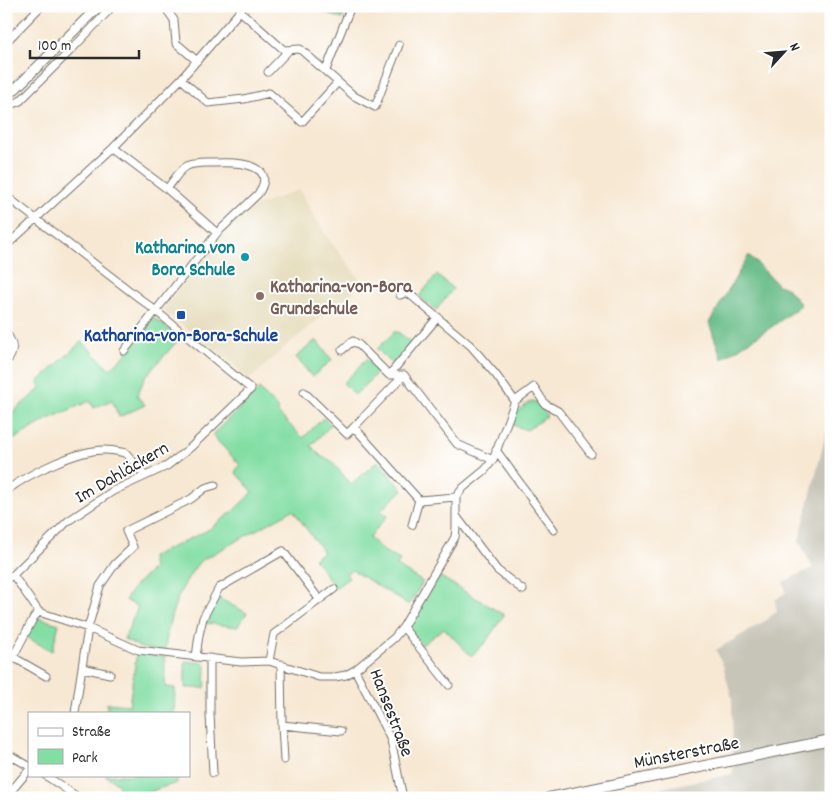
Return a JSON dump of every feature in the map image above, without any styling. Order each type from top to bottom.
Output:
[{"type":"main road","name":"Münsterstraße","points":[[549,798],[831,740]]},
{"type":"street","points":[[6,42],[42,6]]},
{"type":"street","points":[[6,98],[99,6]]},
{"type":"street","points":[[6,104],[20,101],[74,48],[113,6]]},
{"type":"street","points":[[164,6],[174,20],[176,43],[197,61]]},
{"type":"street","points":[[6,246],[113,148],[181,79],[242,9],[284,50],[300,49],[354,96],[375,107],[399,45]]},
{"type":"street","points":[[326,70],[349,11]]},
{"type":"street","points":[[268,72],[288,51]]},
{"type":"street","points":[[181,79],[208,103],[244,100],[269,93],[302,122],[338,82]]},
{"type":"street","points":[[113,148],[166,189],[217,233]]},
{"type":"street","points":[[124,350],[217,233],[258,194],[264,186],[264,179],[262,172],[253,165],[244,163],[195,164],[186,166],[166,189]]},
{"type":"street","points":[[6,196],[156,311]]},
{"type":"street","points":[[400,295],[407,292],[471,346],[515,401]]},
{"type":"street","name":"Im Dahläckern","points":[[10,577],[68,521],[113,491],[166,466],[191,448],[251,389],[156,311]]},
{"type":"street","points":[[389,375],[438,318]]},
{"type":"street","points":[[6,333],[10,338],[13,348],[11,356],[6,362]]},
{"type":"street","points":[[342,350],[353,341],[389,375],[404,375]]},
{"type":"street","points":[[304,392],[347,434],[404,375]]},
{"type":"street","points":[[404,375],[457,444],[493,460]]},
{"type":"street","points":[[419,500],[456,497],[463,488],[485,470],[493,460],[515,401],[534,387],[546,404],[558,411],[591,454]]},
{"type":"street","points":[[354,426],[419,500]]},
{"type":"street","points":[[6,491],[45,468],[93,451],[106,450],[126,453],[145,476]]},
{"type":"street","points":[[496,450],[554,530]]},
{"type":"street","points":[[75,712],[88,628],[100,586],[115,564],[134,547],[126,531],[191,499],[205,488],[215,485]]},
{"type":"street","name":"Hansestraße","points":[[404,798],[390,740],[356,670],[394,638],[403,627],[455,537],[456,497]]},
{"type":"street","points":[[412,525],[419,500]]},
{"type":"street","points":[[456,517],[497,570],[523,590]]},
{"type":"street","points":[[196,656],[203,618],[219,588],[283,552],[319,599]]},
{"type":"street","points":[[10,577],[39,612],[88,628],[138,650],[241,662],[269,662],[328,678],[356,670]]},
{"type":"street","points":[[269,662],[274,634],[334,589]]},
{"type":"street","points":[[6,668],[34,617],[39,612]]},
{"type":"street","points":[[403,627],[449,684]]},
{"type":"street","points":[[13,657],[46,676]]},
{"type":"street","points":[[210,658],[213,773]]},
{"type":"street","points":[[281,664],[284,760]]},
{"type":"street","points":[[82,668],[110,674]]},
{"type":"street","points":[[282,725],[341,731]]},
{"type":"street","points":[[6,753],[28,767]]},
{"type":"street","points":[[8,798],[6,797],[10,791],[28,769]]},
{"type":"street","points":[[46,776],[79,798]]},
{"type":"shaded area","name":"Katharina-von-Bora Grundschule","points":[[299,190],[325,234],[363,284],[288,344],[249,379],[217,351],[164,311],[164,308],[221,234],[249,209]]},
{"type":"shaded area","points":[[831,414],[831,798],[610,798],[733,774],[732,699],[723,665],[716,650],[765,621],[777,611],[775,600],[786,592],[783,582],[813,568],[799,541]]},
{"type":"green space","points":[[310,6],[348,6],[342,19]]},
{"type":"green space","points":[[749,255],[778,285],[787,288],[801,305],[773,326],[722,359],[709,323]]},
{"type":"green space","points":[[437,275],[453,289],[436,310],[419,296]]},
{"type":"green space","points":[[154,318],[180,338],[145,377],[137,396],[145,405],[119,417],[112,400],[94,408],[90,401],[48,419],[6,444],[6,418],[41,388],[38,382],[82,341],[110,369],[125,355]]},
{"type":"green space","points":[[394,332],[398,332],[412,343],[395,364],[392,364],[377,349]]},
{"type":"green space","points":[[316,340],[332,360],[312,377],[296,357]]},
{"type":"green space","points":[[367,359],[379,371],[355,395],[343,383]]},
{"type":"green space","points":[[259,389],[278,408],[278,413],[303,438],[323,418],[331,425],[311,446],[322,457],[330,460],[351,484],[378,461],[403,490],[380,511],[388,515],[369,538],[385,552],[400,560],[397,566],[423,582],[409,605],[352,570],[346,574],[349,578],[335,588],[314,558],[323,552],[293,510],[200,561],[186,582],[175,604],[166,639],[165,652],[138,647],[124,639],[138,607],[125,600],[136,584],[153,569],[151,557],[208,530],[232,512],[253,492],[235,472],[240,465],[212,435]]},
{"type":"green space","points":[[531,401],[537,402],[547,416],[527,430],[510,424],[514,414]]},
{"type":"green space","points":[[439,576],[504,615],[485,643],[471,656],[444,628],[422,645],[409,630],[409,626]]},
{"type":"green space","points":[[218,598],[247,613],[237,627],[205,623]]},
{"type":"green space","points":[[38,618],[59,624],[52,651],[26,637]]},
{"type":"green space","points":[[137,652],[165,657],[165,687],[175,688],[174,712],[107,712],[107,703],[129,705]]},
{"type":"green space","points":[[185,661],[204,663],[206,666],[205,688],[185,688]]},
{"type":"green space","points":[[106,776],[177,776],[177,783],[157,789],[139,798],[112,798],[120,785]]},
{"type":"place","name":"Katharina von Bora Schule","points":[[245,257]]},
{"type":"place","name":"Katharina-von-Bora Grundschule","points":[[260,296]]},
{"type":"place","name":"Katharina-von-Bora-Schule","points":[[181,315]]}]
